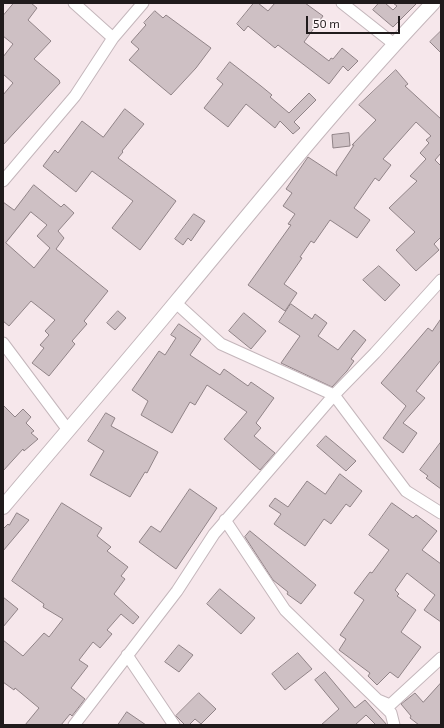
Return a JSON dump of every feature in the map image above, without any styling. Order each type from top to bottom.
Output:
[{"type":"street","points":[[74,3],[114,38]]},
{"type":"street","points":[[3,181],[74,96],[114,38],[143,3]]},
{"type":"street","points":[[342,3],[394,44]]},
{"type":"street","points":[[3,507],[176,303],[274,183],[394,44],[433,3]]},
{"type":"street","points":[[74,725],[177,591],[214,534],[225,520],[334,395],[375,353],[441,280]]},
{"type":"street","points":[[176,303],[221,344],[334,395],[406,491],[441,513]]},
{"type":"street","points":[[3,343],[68,430]]},
{"type":"street","points":[[225,520],[285,610],[391,713],[394,725]]},
{"type":"street","points":[[127,655],[174,725]]},
{"type":"street","points":[[376,699],[390,705],[441,658]]},
{"type":"building","points":[[14,3],[31,3],[37,8],[28,20],[51,41],[34,59],[59,80],[60,83],[3,145],[3,95],[13,83],[3,74],[3,57],[13,44],[3,36],[3,16]]},
{"type":"building","points":[[254,3],[258,3],[268,11],[275,3],[305,3],[323,16],[304,42],[329,61],[331,58],[333,59],[342,48],[358,61],[348,71],[343,66],[329,84],[278,45],[275,48],[248,26],[244,31],[237,24]]},
{"type":"building","points":[[379,3],[385,3],[393,10],[397,6],[393,3],[417,3],[393,27],[373,10]]},
{"type":"building","points":[[155,11],[163,18],[166,15],[211,48],[196,68],[171,95],[129,60],[139,49],[131,42],[146,25],[144,23]]},
{"type":"building","points":[[441,31],[441,53],[430,42]]},
{"type":"building","points":[[230,62],[272,95],[270,97],[289,113],[309,93],[316,100],[294,122],[300,128],[293,134],[280,121],[275,128],[246,104],[228,127],[204,108],[223,84],[217,79]]},
{"type":"building","points":[[396,70],[408,84],[405,86],[441,119],[441,153],[435,160],[441,166],[441,237],[434,244],[439,250],[416,271],[396,250],[415,232],[389,208],[417,181],[410,176],[426,159],[420,153],[429,143],[426,140],[431,136],[416,122],[383,159],[391,165],[379,181],[375,178],[354,208],[370,220],[357,238],[330,220],[314,243],[311,241],[300,257],[302,258],[284,284],[297,293],[285,311],[248,285],[291,225],[288,224],[295,214],[283,206],[292,193],[286,189],[308,157],[337,176],[336,172],[354,145],[352,145],[376,120],[359,105]]},
{"type":"building","points":[[125,109],[144,124],[118,158],[176,201],[140,250],[112,228],[133,201],[92,171],[76,192],[43,166],[55,150],[58,153],[82,121],[103,137]]},
{"type":"building","points":[[349,133],[350,146],[333,148],[332,135]]},
{"type":"building","points":[[34,185],[61,207],[64,204],[74,213],[58,231],[64,238],[56,249],[108,291],[84,321],[87,324],[72,341],[75,344],[49,376],[32,363],[44,348],[40,345],[49,335],[45,331],[55,320],[31,301],[9,326],[3,321],[3,202],[14,210]],"holes":[[[31,212],[47,225],[37,236],[50,248],[34,268],[6,243]]]},
{"type":"building","points":[[194,214],[205,221],[191,241],[188,238],[183,245],[175,239]]},
{"type":"building","points":[[379,266],[400,285],[385,301],[363,280]]},
{"type":"building","points":[[291,304],[312,319],[315,314],[327,323],[318,336],[338,350],[354,330],[366,340],[351,359],[354,361],[347,371],[332,387],[281,363],[300,336],[279,322]]},
{"type":"building","points":[[118,311],[126,318],[115,330],[107,323]]},
{"type":"building","points":[[244,313],[266,331],[251,349],[229,331]]},
{"type":"building","points":[[441,319],[441,360],[416,391],[425,398],[403,423],[417,433],[403,453],[383,438],[406,406],[381,383],[428,328],[432,331]]},
{"type":"building","points":[[179,324],[201,339],[190,355],[220,375],[224,369],[248,386],[251,382],[274,398],[256,423],[261,428],[254,436],[275,453],[260,470],[224,439],[247,412],[207,385],[195,405],[190,402],[172,433],[141,415],[148,401],[132,390],[159,351],[165,355],[176,338],[171,335]]},
{"type":"building","points":[[3,405],[15,417],[23,409],[31,417],[26,423],[34,431],[31,433],[38,439],[24,451],[23,449],[3,471]]},
{"type":"building","points":[[106,413],[115,418],[111,426],[158,452],[147,473],[145,472],[130,497],[90,475],[104,451],[88,441]]},
{"type":"building","points":[[326,436],[356,461],[346,471],[317,446]]},
{"type":"building","points":[[441,442],[441,489],[426,478],[428,476],[420,470]]},
{"type":"building","points":[[340,474],[362,491],[350,507],[346,504],[331,524],[324,519],[305,546],[274,524],[281,514],[269,506],[275,498],[288,507],[307,481],[325,494]]},
{"type":"building","points":[[190,489],[217,508],[176,569],[139,542],[151,526],[160,532]]},
{"type":"building","points":[[62,503],[102,528],[97,536],[111,547],[107,551],[128,567],[121,576],[125,579],[114,594],[139,617],[133,624],[121,614],[107,630],[112,634],[100,648],[93,642],[79,660],[88,666],[71,688],[85,699],[72,716],[70,714],[61,725],[25,725],[39,708],[15,688],[14,690],[3,682],[3,640],[23,656],[44,633],[49,637],[63,619],[43,607],[44,604],[12,581]]},
{"type":"building","points":[[392,503],[413,518],[416,515],[437,531],[422,550],[441,564],[441,622],[424,610],[435,595],[407,573],[395,590],[399,594],[397,596],[416,610],[401,632],[421,647],[398,678],[390,672],[377,685],[368,676],[370,673],[339,650],[346,639],[340,635],[364,600],[354,593],[370,572],[372,573],[389,550],[369,535]]},
{"type":"building","points":[[17,513],[29,520],[3,551],[3,529],[8,524],[9,525]]},
{"type":"building","points":[[250,531],[316,585],[301,604],[287,594],[288,592],[273,580],[245,537]]},
{"type":"building","points":[[220,589],[255,618],[241,634],[207,604]]},
{"type":"building","points":[[3,597],[18,609],[3,627]]},
{"type":"building","points":[[179,645],[193,655],[179,672],[165,662]]},
{"type":"building","points":[[298,653],[312,669],[285,690],[272,674]]},
{"type":"building","points":[[325,672],[355,708],[365,700],[387,725],[376,725],[366,715],[355,725],[321,725],[339,709],[315,680]]},
{"type":"building","points":[[441,683],[441,725],[419,725],[410,718],[411,716],[401,704],[415,693],[423,702]]},
{"type":"building","points":[[199,693],[216,709],[201,724],[195,719],[189,725],[185,725],[176,716]]},
{"type":"building","points":[[127,712],[146,725],[118,725]]}]
